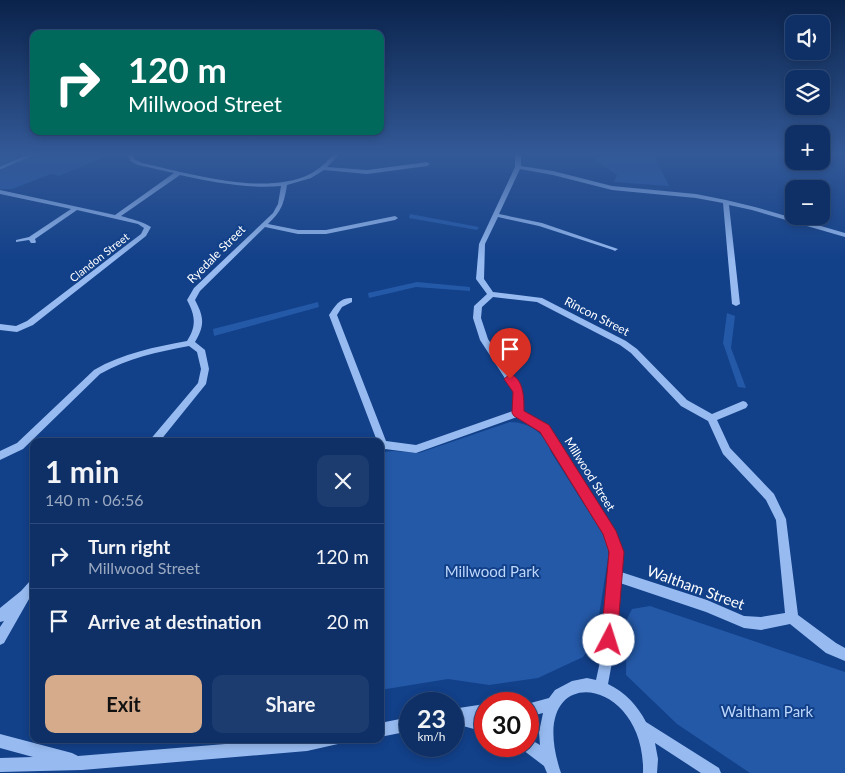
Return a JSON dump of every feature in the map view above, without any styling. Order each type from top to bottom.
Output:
[{"type":"street","name":"Clandon Street","points":[[116,217],[156,189]]},
{"type":"street","name":"Ryedale Street","points":[[190,343],[199,330],[198,314],[191,300],[197,290],[265,225],[281,204],[283,189]]},
{"type":"street","points":[[384,446],[416,449],[518,413],[518,392],[484,340],[477,318],[478,306],[491,294],[480,279],[482,244],[507,189]]},
{"type":"street","points":[[624,189],[669,193],[726,202],[778,214],[845,235]]},
{"type":"street","points":[[0,192],[116,217]]},
{"type":"street","points":[[726,202],[736,304]]},
{"type":"street","points":[[18,241],[32,241],[77,208]]},
{"type":"street","points":[[494,215],[540,224],[615,249]]},
{"type":"street","name":"Clandon Street","points":[[16,329],[38,317],[144,235],[148,227],[116,217]]},
{"type":"street","points":[[265,225],[298,232],[326,232],[395,218]]},
{"type":"street","name":"Rincon Street","points":[[491,294],[539,300],[623,343],[634,351],[684,403],[712,418]]},
{"type":"street","points":[[349,300],[339,305],[333,315],[378,438]]},
{"type":"street","points":[[0,327],[16,329]]},
{"type":"street","points":[[0,456],[20,446],[97,372],[111,362],[126,356],[190,343],[200,350],[205,369],[202,384],[157,438]]},
{"type":"street","points":[[743,405],[712,418],[726,451],[770,497],[781,519],[792,618],[831,648],[845,654]]},
{"type":"street","name":"Millwood Street","points":[[518,413],[544,429],[609,531],[617,552],[607,657],[601,688]]},
{"type":"street","name":"Waltham Street","points":[[615,576],[709,607],[730,618],[749,623],[765,624],[792,618]]},
{"type":"street","points":[[0,616],[30,589]]},
{"type":"street","points":[[0,639],[25,595]]},
{"type":"street","points":[[551,766],[545,739],[546,720],[553,704],[562,693],[574,687],[587,685],[601,688],[616,696],[630,709],[642,726],[649,745],[650,773]]},
{"type":"street","points":[[539,707],[553,704]]},
{"type":"street","points":[[384,729],[399,726]]},
{"type":"street","points":[[642,726],[714,773]]},
{"type":"street","points":[[0,741],[82,762]]},
{"type":"street","points":[[0,765],[82,762],[312,743]]},
{"type":"street","points":[[539,755],[551,766]]},
{"type":"green space","points":[[410,214],[479,227],[477,230],[409,218]]},
{"type":"green space","points":[[417,282],[470,287],[470,291],[416,287],[369,298],[368,293]]},
{"type":"green space","points":[[318,302],[319,307],[214,336],[213,329]]},
{"type":"green space","points":[[727,313],[735,316],[731,348],[746,388],[738,387],[723,343]]},
{"type":"green space","name":"Millwood Park","points":[[510,422],[524,424],[541,435],[604,536],[608,548],[595,641],[583,657],[538,678],[489,685],[448,679],[384,689],[384,452],[419,453]]},
{"type":"green space","name":"Waltham Park","points":[[650,606],[845,672],[845,773],[750,773],[677,724],[626,675],[627,619],[632,609]]},
{"type":"route","points":[[510,379],[518,392],[518,413],[544,429],[609,531],[617,552],[609,640]]}]
